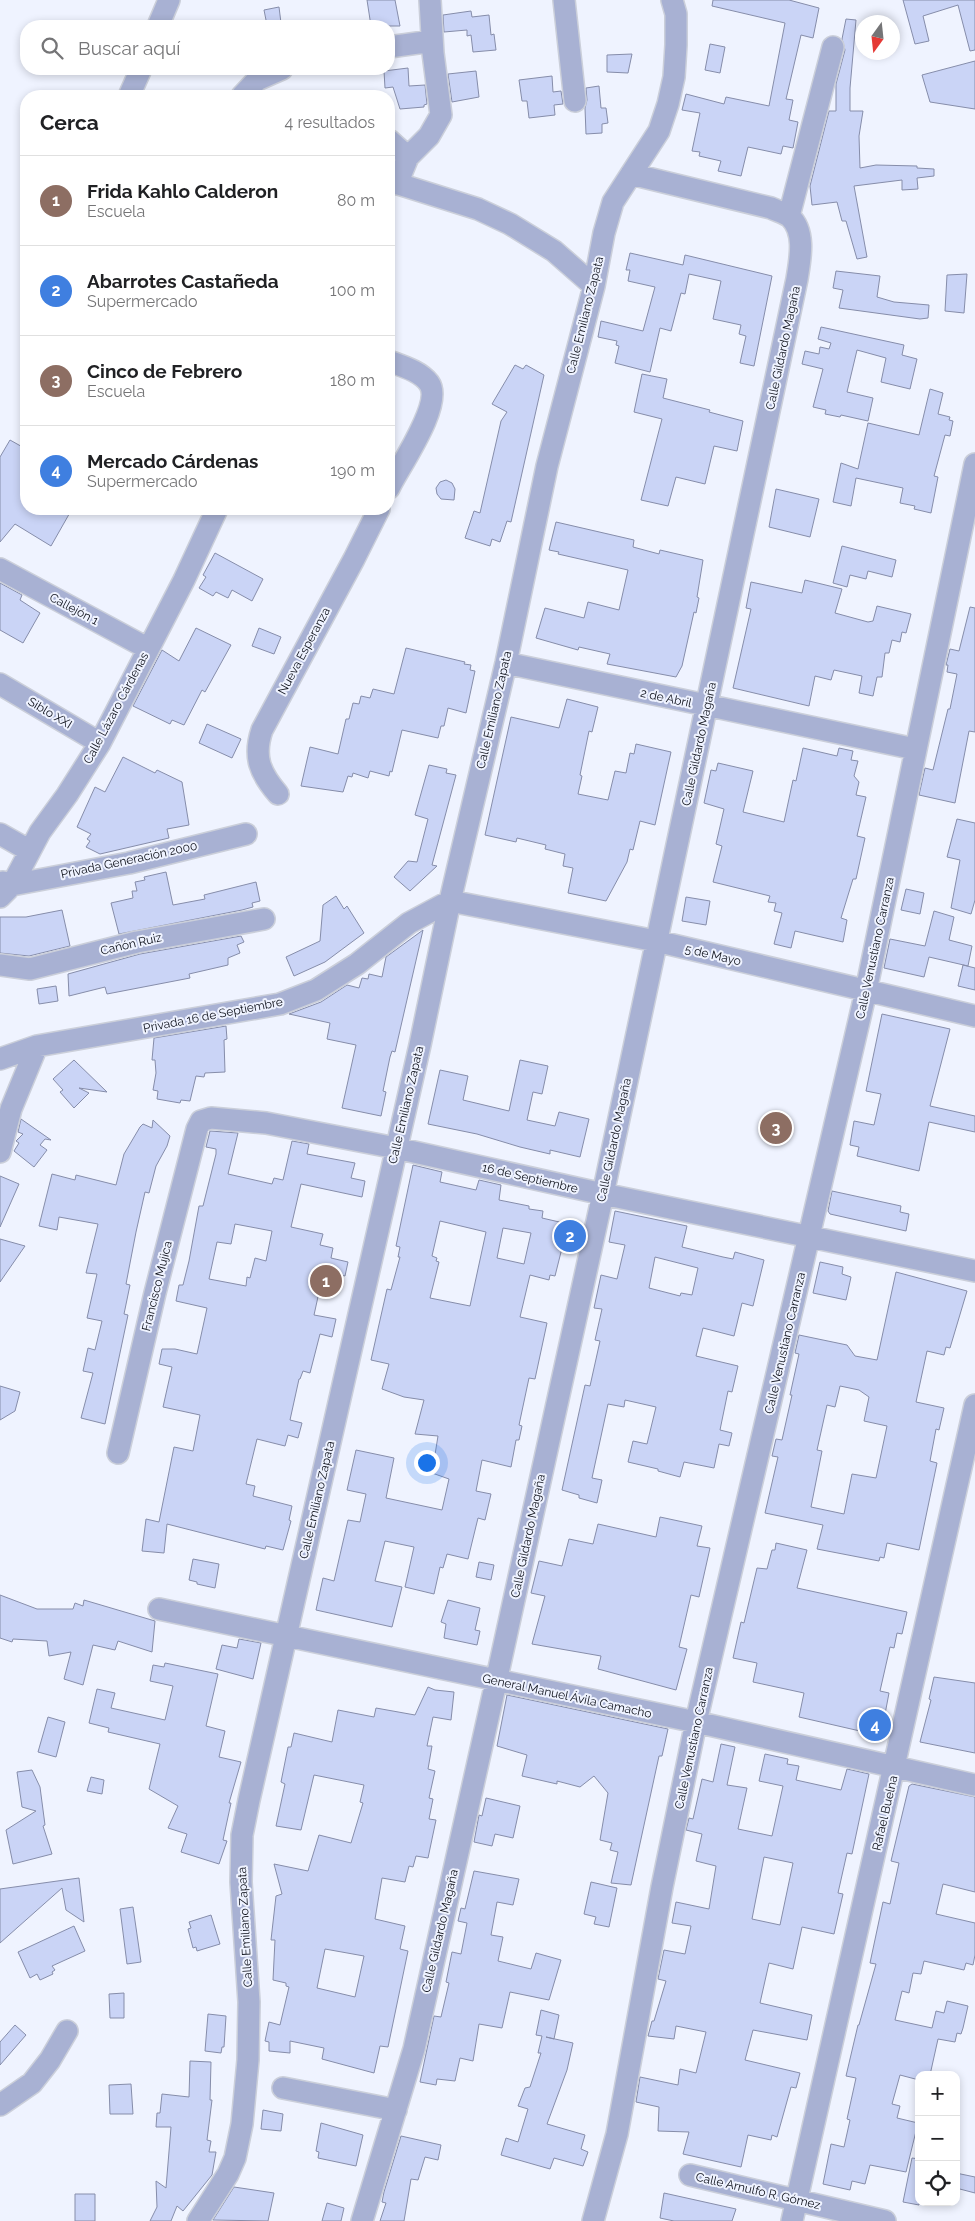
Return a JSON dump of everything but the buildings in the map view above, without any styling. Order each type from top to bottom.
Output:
[{"type":"street","points":[[161,20],[169,0]]},
{"type":"street","points":[[395,179],[408,157],[429,136],[441,115],[432,41],[430,0]]},
{"type":"street","points":[[564,0],[575,101]]},
{"type":"street","name":"Calle Emiliano Zapata","points":[[198,2221],[228,2174],[235,2158],[242,2124],[248,2060],[249,2002],[241,1882],[242,1835],[450,900],[506,663],[547,466],[594,286],[604,233],[613,202],[659,132],[668,104],[674,77],[676,44],[676,14],[672,0]]},
{"type":"street","points":[[395,45],[432,41]]},
{"type":"street","points":[[631,174],[771,208],[789,216],[832,48]]},
{"type":"street","points":[[132,90],[138,75]]},
{"type":"street","points":[[248,90],[257,80],[268,75]]},
{"type":"street","points":[[395,145],[408,157]]},
{"type":"street","points":[[395,183],[478,209],[510,224],[554,251],[594,286]]},
{"type":"street","name":"Calle Gildardo Magaña","points":[[362,2221],[416,2039],[603,1194],[707,707],[798,279],[802,250],[797,228],[789,216]]},
{"type":"street","points":[[395,363],[415,371],[428,382],[433,390],[432,404],[395,477]]},
{"type":"street","name":"Calle Venustiano Carranza","points":[[592,2221],[617,2134],[662,1887],[696,1722],[866,991],[975,464]]},
{"type":"street","name":"Calle Lázaro Cárdenas","points":[[4,888],[100,743],[184,580],[211,515]]},
{"type":"street","name":"Nueva Esperanza","points":[[278,794],[266,779],[259,764],[257,744],[262,730],[354,559],[375,515]]},
{"type":"street","name":"Callejón 1","points":[[0,570],[148,648]]},
{"type":"street","name":"2 de Abril","points":[[506,663],[707,707],[915,749]]},
{"type":"street","name":"Siblo XXI","points":[[0,684],[100,743]]},
{"type":"street","points":[[0,834],[30,851]]},
{"type":"street","name":"Privada Generación 2000","points":[[4,888],[129,863],[246,834]]},
{"type":"street","name":"5 de Mayo","points":[[450,900],[656,941],[975,1016]]},
{"type":"street","name":"Privada 16 de Septiembre","points":[[0,1059],[37,1046],[280,1004],[316,990],[357,964],[409,924],[450,900]]},
{"type":"street","name":"Cañón Ruiz","points":[[0,965],[30,969],[137,942],[264,919]]},
{"type":"street","points":[[0,1152],[12,1109],[37,1046]]},
{"type":"street","name":"16 de Septiembre","points":[[201,1121],[211,1118],[266,1123],[396,1148],[603,1194],[975,1271]]},
{"type":"street","name":"Francisco Mujica","points":[[118,1453],[155,1293],[197,1129],[201,1121]]},
{"type":"street","name":"Rafael Buelna","points":[[792,2221],[975,1405]]},
{"type":"street","name":"General Manuel Ávila Camacho","points":[[158,1609],[496,1682],[696,1722],[975,1785]]},
{"type":"street","points":[[0,2105],[32,2083],[50,2060],[67,2031]]},
{"type":"street","points":[[283,2088],[396,2110]]},
{"type":"street","name":"Calle Arnulfo R. Gómez","points":[[690,2174],[885,2221]]},
{"type":"place","name":"Cinco de Febrero","points":[[776,1128]]},
{"type":"place","name":"Abarrotes Castañeda","points":[[570,1236]]},
{"type":"place","name":"Frida Kahlo Calderon","points":[[326,1281]]},
{"type":"place","name":"Mercado Cárdenas","points":[[875,1725]]}]
